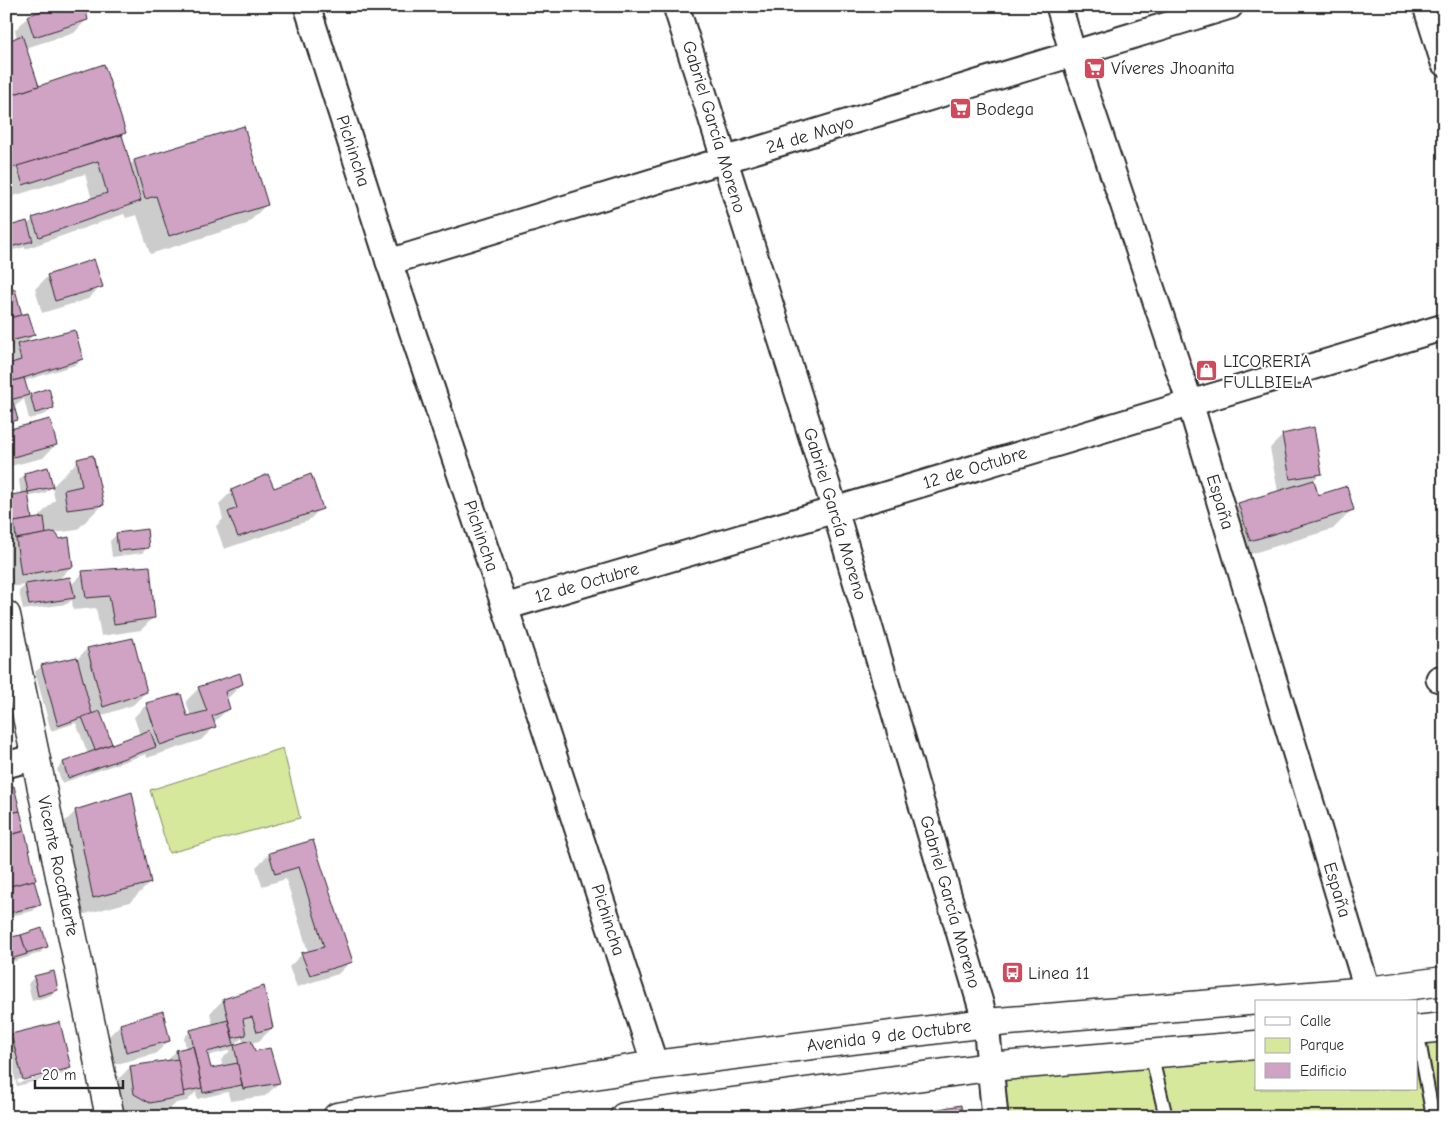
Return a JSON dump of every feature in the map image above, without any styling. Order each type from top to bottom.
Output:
[{"type":"main road","name":"Vicente Rocafuerte","points":[[6,614],[110,1117]]},
{"type":"main road","name":"Avenida 9 de Octubre","points":[[1312,1000],[1369,996],[1444,981]]},
{"type":"main road","name":"Avenida 9 de Octubre","points":[[337,1117],[655,1066],[986,1023],[1255,1004]]},
{"type":"main road","points":[[1418,1030],[1444,1027]]},
{"type":"main road","points":[[624,1117],[989,1067],[1255,1045]]},
{"type":"street","name":"Pichincha","points":[[306,6],[655,1066]]},
{"type":"street","name":"Gabriel García Moreno","points":[[676,6],[835,510],[986,1023],[995,1117]]},
{"type":"street","name":"España","points":[[1059,6],[1073,54],[1190,403],[1369,996]]},
{"type":"street","name":"24 de Mayo","points":[[389,262],[1230,6]]},
{"type":"street","points":[[1426,6],[1444,63]]},
{"type":"street","name":"12 de Octubre","points":[[505,607],[1444,327]]},
{"type":"street","points":[[6,766],[36,757]]},
{"type":"lane","points":[[1418,1035],[1433,1117]]},
{"type":"lane","points":[[1151,1054],[1166,1117]]},
{"type":"green space","points":[[283,748],[300,818],[169,853],[150,790]]},
{"type":"green space","points":[[1444,1040],[1444,1117],[997,1117],[991,1081],[1255,1057],[1255,1090],[1418,1090],[1418,1043]]},
{"type":"building","points":[[55,6],[85,6],[88,20],[34,37],[27,16]]},
{"type":"building","points":[[22,35],[39,86],[6,97],[6,36],[8,41]]},
{"type":"building","points":[[104,64],[126,133],[6,170],[6,97]]},
{"type":"building","points":[[244,126],[268,205],[169,236],[156,196],[145,199],[134,160]]},
{"type":"building","points":[[122,135],[141,201],[39,237],[32,218],[107,193],[98,161],[23,185],[17,166]]},
{"type":"building","points":[[27,221],[33,241],[6,248],[6,227]]},
{"type":"building","points":[[94,259],[103,287],[55,301],[47,275]]},
{"type":"building","points":[[15,289],[22,315],[6,319],[6,291]]},
{"type":"building","points":[[28,313],[35,335],[6,342],[6,319]]},
{"type":"building","points":[[75,330],[83,359],[14,381],[8,364],[21,360],[17,344]]},
{"type":"building","points":[[24,378],[29,395],[6,401],[6,383]]},
{"type":"building","points":[[49,388],[54,408],[35,413],[30,394]]},
{"type":"building","points":[[12,399],[18,420],[6,423],[6,401]]},
{"type":"building","points":[[50,419],[57,445],[6,459],[6,430]]},
{"type":"building","points":[[1314,427],[1322,474],[1290,479],[1282,434]]},
{"type":"building","points":[[93,455],[104,505],[67,510],[64,490],[82,486],[77,459]]},
{"type":"building","points":[[48,467],[53,487],[28,492],[24,473]]},
{"type":"building","points":[[268,474],[274,488],[311,474],[323,509],[238,537],[228,512],[237,508],[231,490]]},
{"type":"building","points":[[1314,480],[1318,495],[1347,486],[1354,510],[1250,541],[1238,503]]},
{"type":"building","points":[[28,492],[32,519],[10,523],[6,496]]},
{"type":"building","points":[[44,517],[46,534],[16,539],[14,522]]},
{"type":"building","points":[[147,529],[149,548],[118,551],[116,533]]},
{"type":"building","points":[[55,532],[60,539],[69,537],[73,567],[21,575],[16,539]]},
{"type":"building","points":[[150,566],[155,618],[114,624],[109,596],[86,598],[82,571]]},
{"type":"building","points":[[70,577],[75,598],[29,605],[25,584]]},
{"type":"building","points":[[133,638],[147,692],[103,707],[87,648]]},
{"type":"building","points":[[77,657],[92,714],[58,726],[41,665]]},
{"type":"building","points":[[240,673],[243,684],[225,692],[230,709],[212,716],[216,727],[160,745],[146,703],[181,694],[187,716],[207,711],[198,687]]},
{"type":"building","points":[[100,711],[112,744],[95,750],[82,717]]},
{"type":"building","points":[[150,730],[156,747],[68,778],[63,762]]},
{"type":"building","points":[[14,786],[20,811],[6,814],[6,788]]},
{"type":"building","points":[[132,792],[151,883],[93,898],[75,810]]},
{"type":"building","points":[[20,811],[25,831],[6,836],[6,814]]},
{"type":"building","points":[[25,831],[36,880],[6,887],[6,836]]},
{"type":"building","points":[[313,840],[353,962],[310,975],[301,953],[324,947],[299,867],[275,874],[269,853]]},
{"type":"building","points":[[34,880],[41,905],[9,913],[6,902],[6,887]]},
{"type":"building","points":[[42,928],[48,947],[26,953],[21,935]]},
{"type":"building","points":[[21,935],[27,954],[11,959],[6,938]]},
{"type":"building","points":[[54,971],[58,990],[38,996],[34,976]]},
{"type":"building","points":[[264,986],[273,1028],[257,1032],[252,1017],[243,1019],[246,1035],[233,1038],[223,999]]},
{"type":"building","points":[[163,1011],[170,1041],[126,1052],[120,1024]]},
{"type":"building","points":[[228,1020],[234,1045],[207,1052],[211,1068],[238,1063],[242,1085],[203,1093],[190,1030]]},
{"type":"building","points":[[60,1022],[71,1068],[23,1080],[11,1034]]},
{"type":"building","points":[[251,1040],[255,1051],[270,1048],[280,1083],[243,1089],[234,1045]]},
{"type":"building","points":[[193,1046],[202,1088],[183,1092],[176,1050]]},
{"type":"building","points":[[178,1059],[184,1096],[150,1103],[134,1094],[130,1066]]},
{"type":"building","points":[[961,1105],[962,1117],[917,1117],[917,1113]]},
{"type":"place","name":"Víveres Jhoanita","points":[[1095,68]]},
{"type":"place","name":"Bodega","points":[[960,109]]},
{"type":"place","name":"LICORERIA FULLBIELA","points":[[1207,371]]},
{"type":"place","name":"Linea 11","points":[[1012,973]]}]
